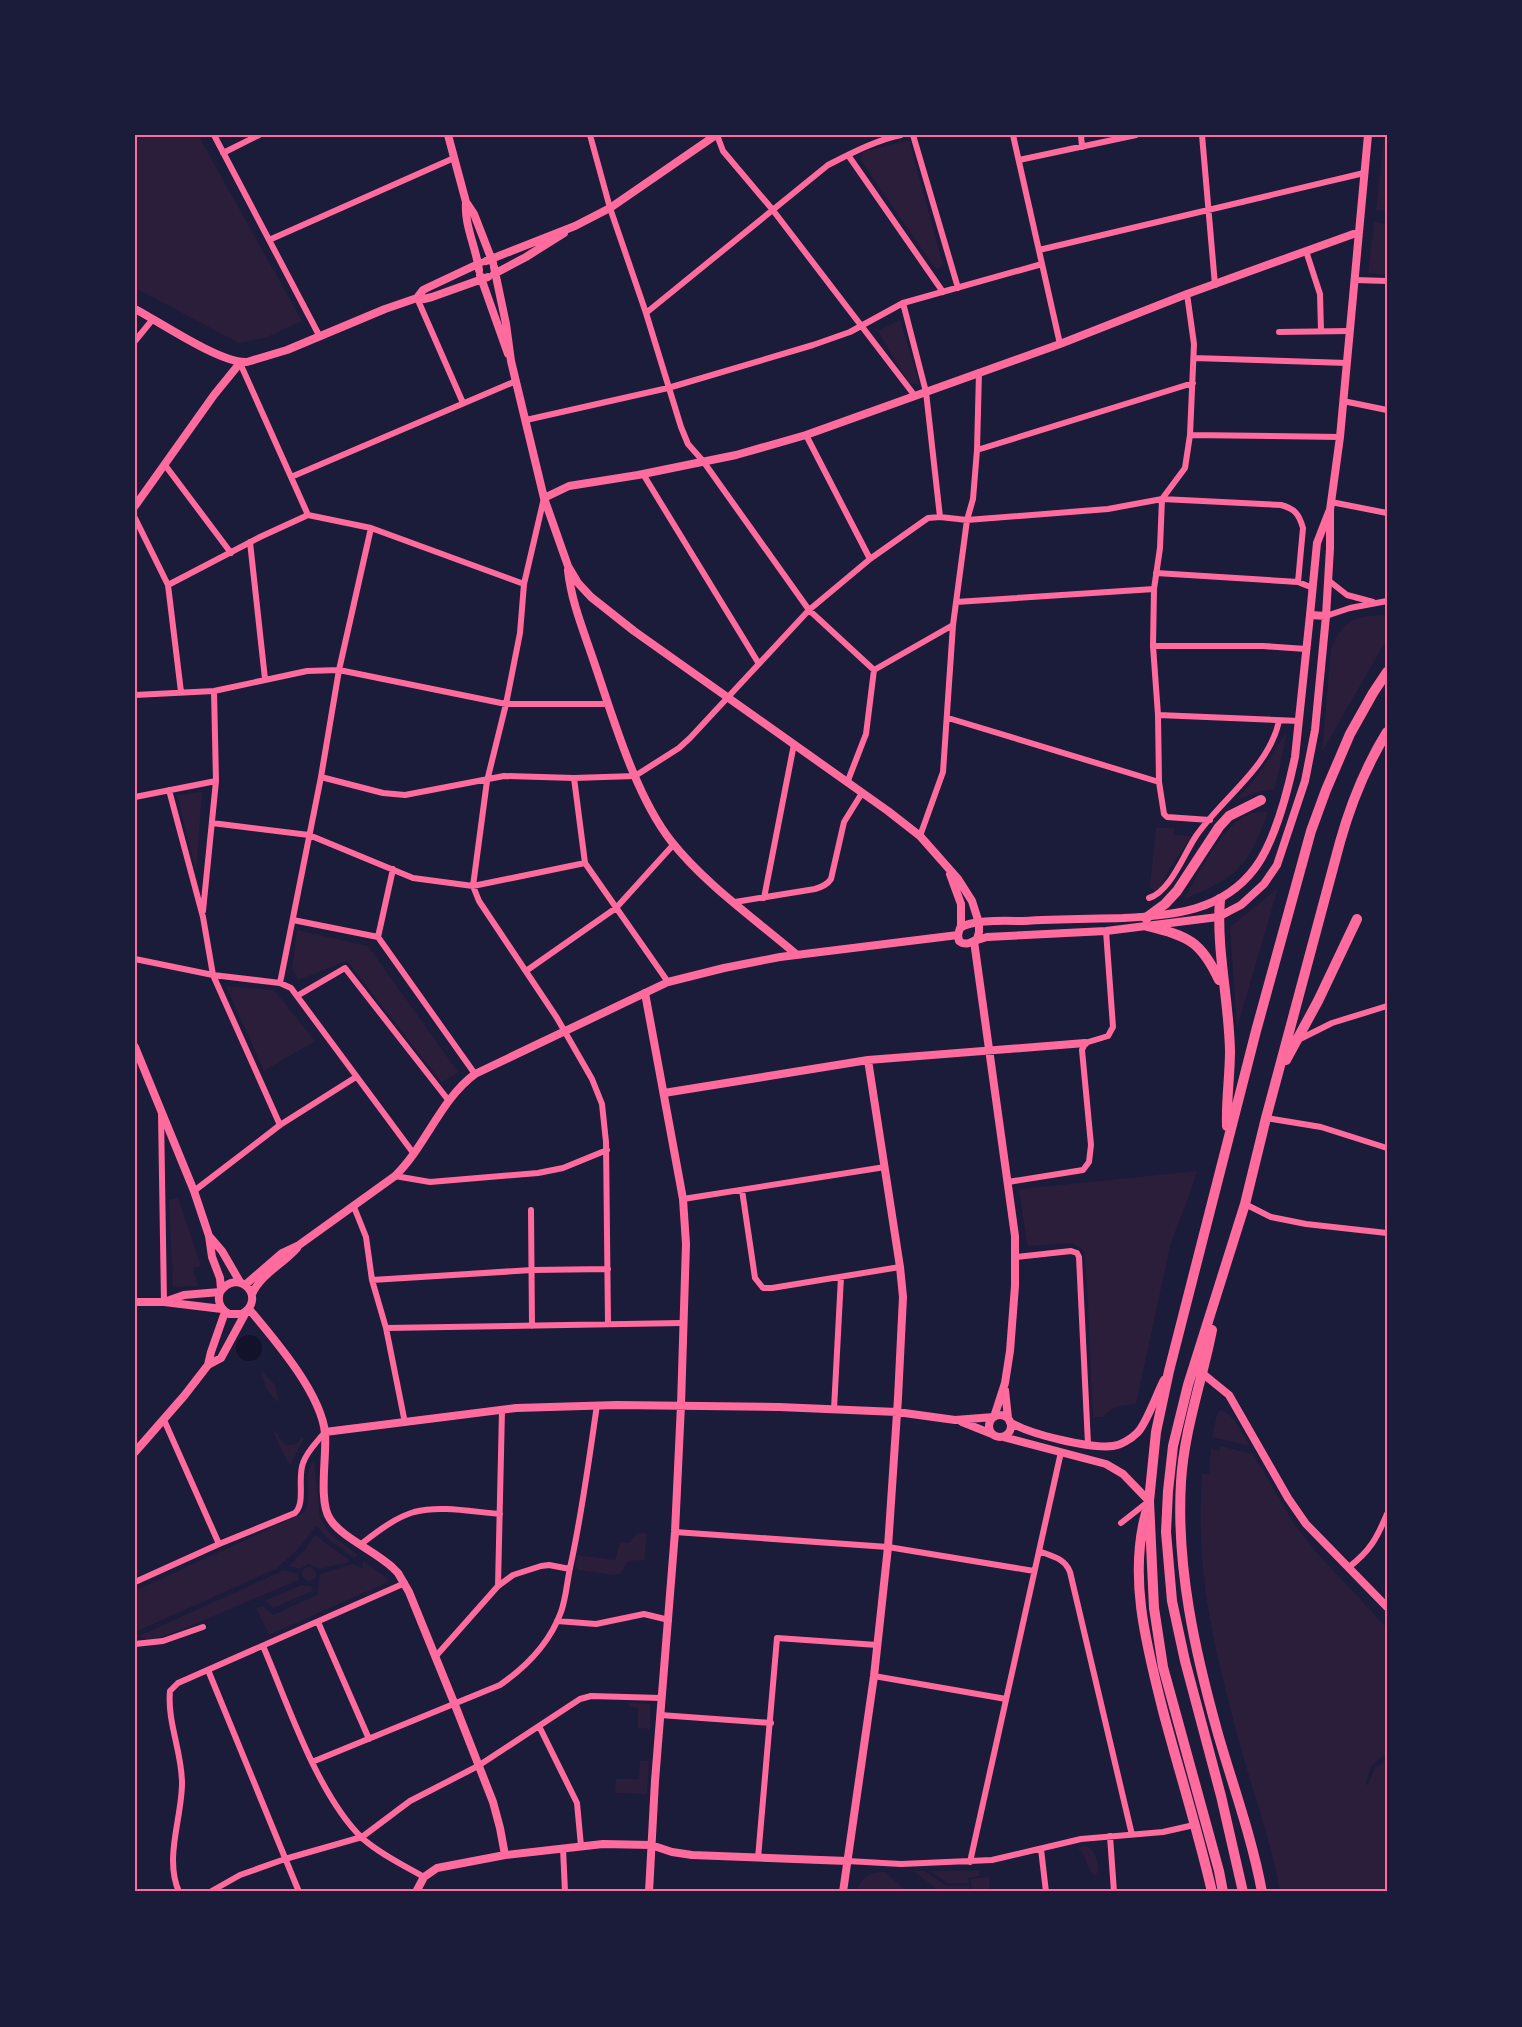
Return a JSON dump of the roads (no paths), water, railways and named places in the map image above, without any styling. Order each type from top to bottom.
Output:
[{"type":"highway","points":[[1223,1892],[1163,1667],[1154,1608],[1149,1501],[1156,1432],[1169,1371],[1228,1138],[1311,831],[1347,741],[1387,672]]},
{"type":"highway","points":[[1244,1892],[1185,1661],[1172,1600],[1166,1532],[1168,1491],[1176,1436],[1188,1385],[1245,1204],[1274,1085],[1348,815],[1363,777],[1387,732]]},
{"type":"highway","points":[[1224,990],[1208,957],[1198,946],[1182,936],[1147,922],[1177,891],[1219,827],[1229,816],[1261,800]]},
{"type":"highway","points":[[1220,899],[1218,917],[1230,1052],[1226,1107],[1228,1138]]},
{"type":"highway","points":[[1274,1085],[1357,920]]},
{"type":"highway","points":[[1225,1265],[1190,1420],[1181,1480],[1180,1534],[1198,1657],[1250,1840],[1262,1892]]},
{"type":"highway","points":[[1149,1501],[1140,1533],[1139,1552],[1143,1627],[1212,1892]]},
{"type":"main road","points":[[223,1310],[218,1299],[221,1290],[230,1282],[243,1283],[282,1253],[299,1245],[395,1176],[414,1154],[462,1084],[475,1074],[668,982],[796,954],[959,930],[979,923],[1147,922],[1218,917],[1241,904],[1264,884],[1277,865],[1305,781],[1312,745],[1326,616],[1310,615],[1291,778],[1269,843],[1256,868],[1243,883],[1220,899],[1180,913],[1147,922],[1106,931],[987,938],[974,941]]},
{"type":"main road","points":[[959,930],[959,941],[969,944],[979,936],[979,923]]},
{"type":"main road","points":[[139,1302],[165,1302],[223,1310],[233,1315],[247,1310],[259,1282],[288,1259],[299,1245]]},
{"type":"main road","points":[[243,1283],[252,1294]]},
{"type":"main road","points":[[165,1302],[184,1295],[221,1290]]},
{"type":"street","points":[[214,135],[320,338]]},
{"type":"street","points":[[224,153],[259,135]]},
{"type":"street","points":[[448,135],[466,202],[474,214],[503,342],[511,361]]},
{"type":"street","points":[[590,135],[610,208],[688,444],[703,461],[809,610],[874,670]]},
{"type":"street","points":[[135,309],[209,350],[240,363],[269,357],[386,309],[417,298],[424,299],[575,226],[610,208],[717,135],[723,151],[772,210],[915,396]]},
{"type":"street","points":[[646,313],[828,165],[892,136],[901,135]]},
{"type":"street","points":[[914,135],[958,288]]},
{"type":"street","points":[[1013,135],[1060,344]]},
{"type":"street","points":[[1082,135],[1082,147]]},
{"type":"street","points":[[1019,160],[1136,135]]},
{"type":"street","points":[[1202,135],[1215,285]]},
{"type":"street","points":[[1368,135],[1344,401],[1330,506],[1326,616],[1387,601]]},
{"type":"street","points":[[848,155],[943,292]]},
{"type":"street","points":[[269,240],[454,158]]},
{"type":"street","points":[[1039,250],[1364,173]]},
{"type":"street","points":[[466,202],[465,215],[508,331],[511,361],[544,498],[568,566],[578,583],[600,605],[920,836],[967,891],[979,923]]},
{"type":"street","points":[[417,298],[423,290],[543,247],[575,226]]},
{"type":"street","points":[[544,498],[569,486],[643,474],[736,454],[806,435],[1060,344],[1187,294],[1359,232]]},
{"type":"street","points":[[1306,251],[1320,294],[1322,331]]},
{"type":"street","points":[[526,420],[668,388],[836,338],[903,303],[1042,264]]},
{"type":"street","points":[[1355,280],[1387,281]]},
{"type":"street","points":[[1187,294],[1194,344],[1190,435],[1185,468],[1162,499],[1160,548],[1154,589],[1153,646],[1158,715],[1159,782],[1164,814],[1167,817],[1210,820]]},
{"type":"street","points":[[417,298],[464,403]]},
{"type":"street","points":[[903,303],[926,392],[940,517]]},
{"type":"street","points":[[135,341],[153,319]]},
{"type":"street","points":[[1279,332],[1350,331]]},
{"type":"street","points":[[1194,358],[1347,363]]},
{"type":"street","points":[[135,506],[214,395],[240,363]]},
{"type":"street","points":[[240,363],[308,515]]},
{"type":"street","points":[[920,836],[943,772],[953,624],[967,520],[973,499],[979,372]]},
{"type":"street","points":[[291,477],[516,381]]},
{"type":"street","points":[[977,450],[1192,383]]},
{"type":"street","points":[[1344,401],[1387,410]]},
{"type":"street","points":[[806,435],[870,559]]},
{"type":"street","points":[[1190,435],[1340,437]]},
{"type":"street","points":[[165,465],[231,553]]},
{"type":"street","points":[[643,474],[759,664]]},
{"type":"street","points":[[544,498],[524,584],[520,633],[506,704],[487,781],[473,886],[478,901],[565,1031],[601,1100],[607,1150],[608,1324]]},
{"type":"street","points":[[321,777],[384,793],[405,795],[504,777],[635,776],[679,748],[729,698],[809,610],[870,559],[928,518],[967,520],[1108,509],[1162,499],[1281,505],[1294,510],[1303,528],[1298,582]]},
{"type":"street","points":[[1330,506],[1387,513]]},
{"type":"street","points":[[1310,615],[1317,543],[1330,506]]},
{"type":"street","points":[[168,585],[308,515],[371,528],[524,584]]},
{"type":"street","points":[[135,518],[168,585],[182,693]]},
{"type":"street","points":[[280,983],[321,777],[339,670],[371,528]]},
{"type":"street","points":[[250,542],[265,680]]},
{"type":"street","points":[[568,566],[572,595],[608,704],[635,776],[659,823],[674,844],[710,882],[796,954]]},
{"type":"street","points":[[1156,573],[1298,582],[1313,588]]},
{"type":"street","points":[[1328,580],[1347,595],[1376,603]]},
{"type":"street","points":[[956,602],[1154,589]]},
{"type":"street","points":[[874,670],[953,624]]},
{"type":"street","points":[[1153,646],[1263,646],[1306,649]]},
{"type":"street","points":[[135,695],[214,691],[307,670],[339,670],[506,704],[608,704]]},
{"type":"street","points":[[847,783],[866,734],[874,670]]},
{"type":"street","points":[[203,917],[216,781],[214,691]]},
{"type":"street","points":[[1158,715],[1299,721]]},
{"type":"street","points":[[948,717],[1159,782]]},
{"type":"street","points":[[1149,898],[1156,896],[1165,887],[1195,837],[1256,766],[1271,744],[1279,721]]},
{"type":"street","points":[[764,898],[794,744]]},
{"type":"street","points":[[574,778],[585,863],[668,982]]},
{"type":"street","points":[[135,797],[216,781]]},
{"type":"street","points":[[169,790],[203,917],[213,975],[280,1125]]},
{"type":"street","points":[[735,902],[815,889],[829,883],[844,822],[862,793]]},
{"type":"street","points":[[212,823],[309,835],[414,878],[473,886],[585,863]]},
{"type":"street","points":[[526,971],[616,908],[674,844]]},
{"type":"street","points":[[943,862],[961,904],[959,930]]},
{"type":"street","points":[[378,937],[393,869]]},
{"type":"street","points":[[293,920],[378,937],[475,1074]]},
{"type":"street","points":[[664,1093],[868,1060],[1085,1043],[1108,1036],[1113,1027],[1106,931]]},
{"type":"street","points":[[974,941],[1014,1223],[1016,1257],[1013,1327],[1005,1383],[1005,1407],[1011,1429],[1003,1437]]},
{"type":"street","points":[[135,959],[213,975],[280,983],[291,988],[414,1154]]},
{"type":"street","points":[[297,996],[345,968],[449,1101]]},
{"type":"street","points":[[645,993],[683,1199],[686,1244],[675,1532],[661,1698],[650,1892]]},
{"type":"street","points":[[1296,1041],[1332,1023],[1387,1006]]},
{"type":"street","points":[[1008,1182],[1083,1170],[1087,1167],[1091,1145],[1082,1050],[1085,1043]]},
{"type":"street","points":[[135,1047],[194,1191],[209,1236],[221,1290]]},
{"type":"street","points":[[843,1892],[874,1676],[888,1547],[903,1297],[868,1060]]},
{"type":"street","points":[[194,1191],[280,1125],[356,1077]]},
{"type":"street","points":[[161,1111],[165,1302]]},
{"type":"street","points":[[1266,1118],[1321,1127],[1387,1148]]},
{"type":"street","points":[[395,1176],[430,1182],[538,1173],[557,1170],[607,1150]]},
{"type":"street","points":[[683,1199],[885,1167]]},
{"type":"street","points":[[742,1190],[755,1278],[763,1288],[900,1267]]},
{"type":"street","points":[[1245,1204],[1272,1217],[1306,1224],[1387,1233]]},
{"type":"street","points":[[354,1207],[366,1237],[372,1281],[386,1328],[405,1423]]},
{"type":"street","points":[[531,1210],[532,1326]]},
{"type":"street","points":[[209,1236],[243,1283]]},
{"type":"street","points":[[1016,1257],[1071,1251],[1077,1253],[1079,1257],[1088,1444]]},
{"type":"street","points":[[372,1281],[532,1270],[608,1269]]},
{"type":"street","points":[[834,1409],[841,1277]]},
{"type":"street","points":[[135,1310],[139,1302]]},
{"type":"street","points":[[208,1365],[223,1310]]},
{"type":"street","points":[[135,1452],[208,1365],[221,1358],[247,1310],[281,1349],[315,1402],[325,1432],[327,1513],[338,1529],[387,1562],[398,1572],[405,1583],[496,1810],[505,1855]]},
{"type":"street","points":[[386,1328],[682,1323]]},
{"type":"street","points":[[135,1582],[298,1510],[302,1502],[300,1480],[303,1462],[325,1432],[502,1410],[597,1405],[681,1406],[897,1412],[955,1420],[1002,1415],[1029,1430],[1088,1444],[1113,1446],[1122,1443],[1142,1427],[1169,1371]]},
{"type":"street","points":[[1202,1373],[1229,1395],[1297,1512],[1322,1542],[1387,1607]]},
{"type":"street","points":[[992,1434],[989,1425],[994,1417],[1005,1383]]},
{"type":"street","points":[[312,1762],[500,1685],[514,1675],[536,1653],[557,1621],[564,1601],[578,1535],[597,1405]]},
{"type":"street","points":[[498,1587],[502,1410]]},
{"type":"street","points":[[164,1420],[219,1544]]},
{"type":"street","points":[[955,1420],[992,1434],[1115,1468],[1149,1501],[1121,1523]]},
{"type":"street","points":[[970,1862],[1061,1452]]},
{"type":"street","points":[[361,1544],[396,1520],[415,1512],[432,1509],[500,1514]]},
{"type":"street","points":[[1349,1567],[1363,1557],[1375,1542],[1387,1514]]},
{"type":"street","points":[[675,1532],[888,1547],[1034,1571]]},
{"type":"street","points":[[1039,1551],[1061,1559],[1066,1563],[1070,1572],[1132,1835]]},
{"type":"street","points":[[436,1656],[498,1587],[513,1575],[549,1565],[570,1569]]},
{"type":"street","points":[[179,1892],[174,1876],[173,1861],[182,1780],[171,1716],[170,1691],[178,1683],[405,1583]]},
{"type":"street","points":[[557,1621],[596,1624],[644,1614],[669,1620]]},
{"type":"street","points":[[318,1622],[369,1739]]},
{"type":"street","points":[[135,1644],[163,1641],[203,1627]]},
{"type":"street","points":[[758,1858],[777,1638],[877,1645]]},
{"type":"street","points":[[263,1646],[312,1762],[332,1798],[362,1838],[424,1877]]},
{"type":"street","points":[[208,1670],[299,1892]]},
{"type":"street","points":[[874,1676],[1006,1699]]},
{"type":"street","points":[[210,1892],[240,1875],[285,1858],[362,1838],[419,1795],[478,1766],[586,1696],[661,1698]]},
{"type":"street","points":[[660,1715],[771,1723]]},
{"type":"street","points":[[539,1726],[577,1803],[581,1846]]},
{"type":"street","points":[[416,1892],[424,1877],[437,1868],[505,1855],[581,1846],[651,1845],[679,1854],[901,1864],[970,1862],[992,1860],[1081,1839],[1162,1832],[1194,1825]]},
{"type":"street","points":[[1110,1836],[1114,1892]]},
{"type":"street","points":[[563,1848],[565,1892]]},
{"type":"street","points":[[1041,1849],[1046,1892]]}]
